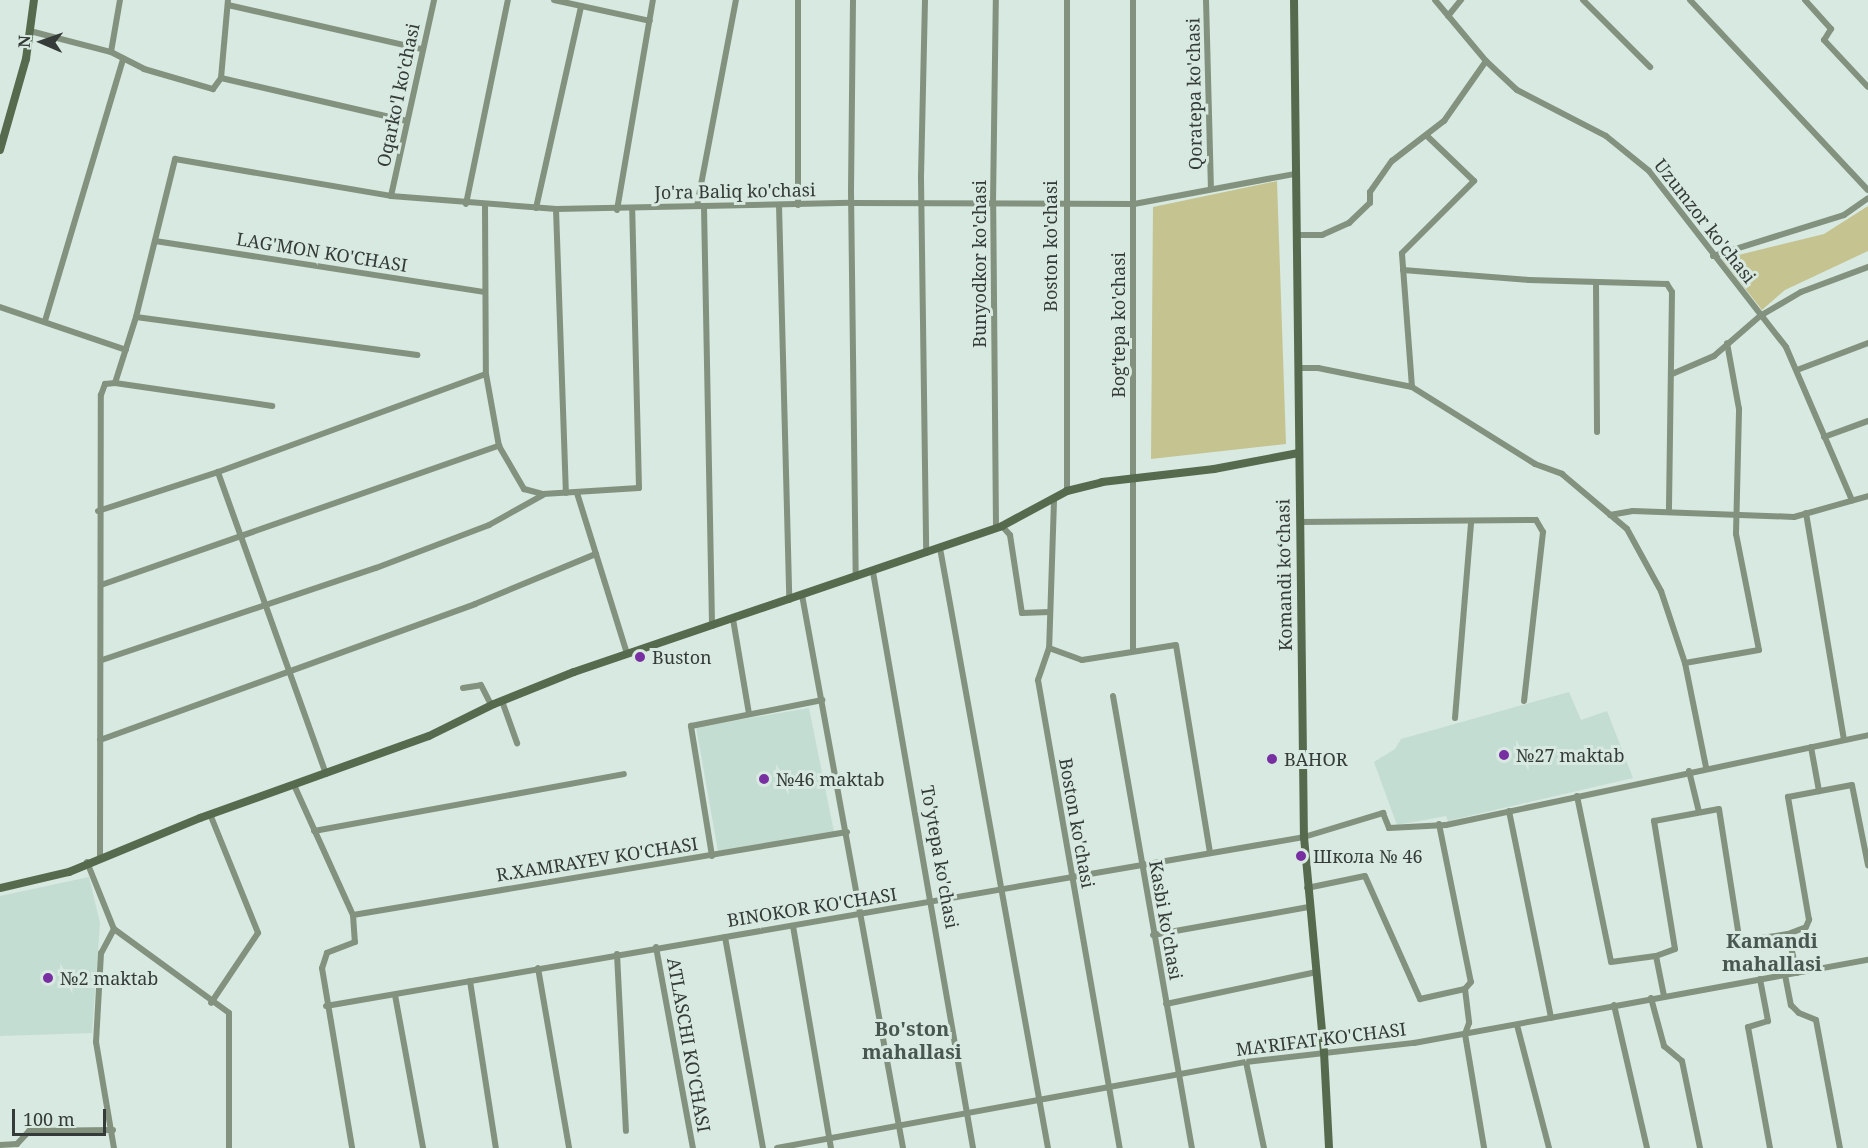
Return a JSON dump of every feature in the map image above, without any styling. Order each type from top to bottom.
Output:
[{"type":"street","points":[[0,150],[30,31],[34,0]]},
{"type":"street","points":[[111,52],[120,0]]},
{"type":"street","name":"Oqarko'l ko'chasi","points":[[391,196],[434,0]]},
{"type":"street","points":[[466,204],[508,0]]},
{"type":"street","points":[[554,0],[650,21]]},
{"type":"street","points":[[617,210],[653,0]]},
{"type":"street","points":[[712,626],[700,206],[736,0]]},
{"type":"street","points":[[798,0],[798,205]]},
{"type":"street","points":[[853,0],[851,203],[856,577]]},
{"type":"street","points":[[925,0],[921,203],[926,554]]},
{"type":"street","name":"Bunyodkor ko'chasi","points":[[996,0],[993,203],[999,527]]},
{"type":"street","name":"Boston ko'chasi","points":[[1066,0],[1064,203],[1067,491]]},
{"type":"street","name":"Bog'tepa ko'chasi","points":[[1133,0],[1133,651]]},
{"type":"street","name":"Qoratepa ko'chasi","points":[[1206,0],[1211,188]]},
{"type":"street","name":"Komandi ko‘chasi","points":[[1294,0],[1304,837],[1324,1052],[1329,1148]]},
{"type":"street","name":"Uzumzor ko'chasi","points":[[1435,0],[1486,61],[1517,90],[1622,147],[1649,171],[1786,347],[1852,500]]},
{"type":"street","points":[[1448,16],[1461,0]]},
{"type":"street","points":[[1583,0],[1650,67]]},
{"type":"street","points":[[1690,0],[1868,190]]},
{"type":"street","points":[[1805,0],[1831,29],[1824,40],[1868,87]]},
{"type":"street","points":[[30,31],[111,52],[123,60],[213,89],[220,78],[228,3],[422,49]]},
{"type":"street","points":[[536,208],[581,6]]},
{"type":"street","points":[[45,321],[123,60]]},
{"type":"street","points":[[1296,235],[1322,235],[1349,223],[1370,203],[1370,192],[1392,161],[1444,121],[1486,61]]},
{"type":"street","points":[[220,78],[407,121]]},
{"type":"street","points":[[1412,387],[1402,253],[1474,181],[1427,136]]},
{"type":"street","name":"Jo'ra Baliq ko'chasi","points":[[155,241],[175,159],[391,196],[485,206],[617,210],[851,203],[1134,204],[1295,174]]},
{"type":"street","points":[[1713,256],[1844,215],[1868,198]]},
{"type":"street","points":[[485,206],[486,374],[499,446],[524,489],[543,494],[639,488],[632,209]]},
{"type":"street","points":[[779,206],[789,600]]},
{"type":"street","points":[[556,209],[566,493]]},
{"type":"street","points":[[115,383],[136,317],[155,241]]},
{"type":"street","name":"LAG'MON KO'CHASI","points":[[155,241],[485,292]]},
{"type":"street","points":[[1672,374],[1714,356],[1727,342],[1760,316],[1801,292],[1868,267]]},
{"type":"street","points":[[1403,270],[1596,283],[1667,284],[1672,292],[1670,512]]},
{"type":"street","points":[[1596,283],[1597,432]]},
{"type":"street","points":[[0,307],[126,350]]},
{"type":"street","points":[[136,317],[417,355]]},
{"type":"street","points":[[1685,663],[1759,650],[1735,515],[1740,409],[1727,342]]},
{"type":"street","points":[[1797,370],[1868,343]]},
{"type":"street","points":[[1298,368],[1318,368],[1412,387],[1535,464],[1562,474],[1627,529],[1652,572],[1685,663],[1706,767]]},
{"type":"street","points":[[98,511],[218,472],[486,374]]},
{"type":"street","points":[[100,857],[102,660],[98,511],[101,395],[105,384],[115,383],[272,406]]},
{"type":"street","points":[[1824,437],[1868,420]]},
{"type":"street","points":[[101,585],[499,446]]},
{"type":"street","points":[[0,888],[69,872],[87,862],[210,814],[429,736],[490,705],[627,654],[926,554],[999,527],[1054,501],[1067,491],[1132,479],[1214,469],[1299,453]]},
{"type":"street","points":[[218,472],[326,774]]},
{"type":"street","points":[[577,493],[627,654]]},
{"type":"street","points":[[102,660],[489,525],[543,494]]},
{"type":"street","points":[[1610,515],[1670,512],[1794,517],[1868,496]]},
{"type":"street","name":"Boston ko'chasi","points":[[1054,501],[1049,648],[1038,680],[1120,1148]]},
{"type":"street","points":[[1806,513],[1844,740]]},
{"type":"street","points":[[1300,522],[1536,520],[1543,532],[1524,701]]},
{"type":"street","points":[[1455,718],[1471,522]]},
{"type":"street","points":[[999,527],[1010,536],[1022,613],[1050,612]]},
{"type":"street","points":[[940,548],[1048,1148]]},
{"type":"street","points":[[100,740],[475,604],[596,554]]},
{"type":"street","name":"To'ytepa ko'chasi","points":[[873,572],[933,902],[973,1148]]},
{"type":"street","points":[[802,595],[903,1148]]},
{"type":"street","points":[[733,619],[749,714]]},
{"type":"street","points":[[1049,648],[1082,660],[1176,645],[1210,852]]},
{"type":"street","points":[[463,688],[481,685],[490,705]]},
{"type":"street","name":"Kasbi ko'chasi","points":[[1113,696],[1192,1148]]},
{"type":"street","points":[[712,856],[691,726],[822,700]]},
{"type":"street","points":[[501,701],[517,743]]},
{"type":"street","points":[[1307,888],[1365,876],[1420,999],[1465,989],[1471,982],[1439,824],[1868,735]]},
{"type":"street","points":[[1811,747],[1819,791]]},
{"type":"street","points":[[1689,771],[1699,812]]},
{"type":"street","points":[[314,831],[624,774]]},
{"type":"street","points":[[294,785],[352,915],[355,942],[327,953],[322,968],[326,1006],[352,1148]]},
{"type":"street","points":[[1577,796],[1607,954],[1611,962],[1656,956],[1675,949],[1654,821],[1719,809],[1739,936],[1748,940],[1788,934],[1806,927],[1809,920],[1788,797],[1852,785],[1868,865]]},
{"type":"street","points":[[1509,811],[1551,1018]]},
{"type":"street","name":"BINOKOR KO'CHASI","points":[[326,1006],[656,947],[862,915],[1304,837],[1383,813],[1389,828],[1439,824]]},
{"type":"street","points":[[210,814],[258,933],[211,1003]]},
{"type":"street","name":"R.XAMRAYEV KO'CHASI","points":[[352,915],[847,832]]},
{"type":"street","points":[[87,862],[114,929],[211,1003],[229,1013],[229,1148]]},
{"type":"street","points":[[1153,935],[1309,907]]},
{"type":"street","points":[[792,926],[831,1148]]},
{"type":"street","points":[[114,929],[101,953],[96,1042],[113,1130],[114,1148]]},
{"type":"street","points":[[1788,934],[1797,973]]},
{"type":"street","points":[[725,937],[763,1148]]},
{"type":"street","name":"ATLASCHI KO'CHASI","points":[[656,947],[693,1148]]},
{"type":"street","points":[[617,954],[626,1131]]},
{"type":"street","points":[[1656,956],[1664,996]]},
{"type":"street","name":"MA'RIFAT KO'CHASI","points":[[777,1148],[1246,1062],[1465,1034],[1868,960]]},
{"type":"street","points":[[538,968],[568,1148]]},
{"type":"street","points":[[1166,1004],[1317,972]]},
{"type":"street","points":[[1785,975],[1791,1005],[1799,1013],[1816,1020],[1840,1148]]},
{"type":"street","points":[[1760,979],[1768,1021],[1748,1027],[1770,1148]]},
{"type":"street","points":[[470,981],[496,1148]]},
{"type":"street","points":[[1465,989],[1468,1023],[1465,1034],[1484,1148]]},
{"type":"street","points":[[395,994],[423,1148]]},
{"type":"street","points":[[1652,998],[1664,1046],[1682,1061],[1700,1148]]},
{"type":"street","points":[[1614,1005],[1647,1148]]},
{"type":"street","points":[[1517,1025],[1549,1148]]},
{"type":"street","points":[[1246,1062],[1264,1148]]},
{"type":"street","points":[[0,1145],[17,1146],[29,1131],[113,1130]]},
{"type":"shaded area","points":[[1277,181],[1286,444],[1151,459],[1153,207]]},
{"type":"shaded area","points":[[1868,206],[1868,251],[1785,290],[1762,310],[1722,259],[1824,234]]},
{"type":"shaded area","name":"№27 maktab","points":[[1569,692],[1581,720],[1607,711],[1633,778],[1448,821],[1446,816],[1397,825],[1374,762],[1395,749],[1401,739]]},
{"type":"shaded area","name":"№46 maktab","points":[[809,708],[834,832],[718,851],[696,727]]},
{"type":"shaded area","name":"№2 maktab","points":[[89,877],[100,923],[92,1033],[0,1036],[0,896]]},
{"type":"place","name":"Buston","points":[[640,657]]},
{"type":"place","name":"№27 maktab","points":[[1504,755]]},
{"type":"place","name":"BAHOR","points":[[1272,759]]},
{"type":"place","name":"№46 maktab","points":[[764,779]]},
{"type":"place","name":"Школа № 46","points":[[1301,856]]},
{"type":"place","name":"№2 maktab","points":[[48,978]]},
{"type":"district","name":"Kamandi mahallasi","points":[[1772,952]]},
{"type":"district","name":"Bo'ston mahallasi","points":[[912,1040]]}]
